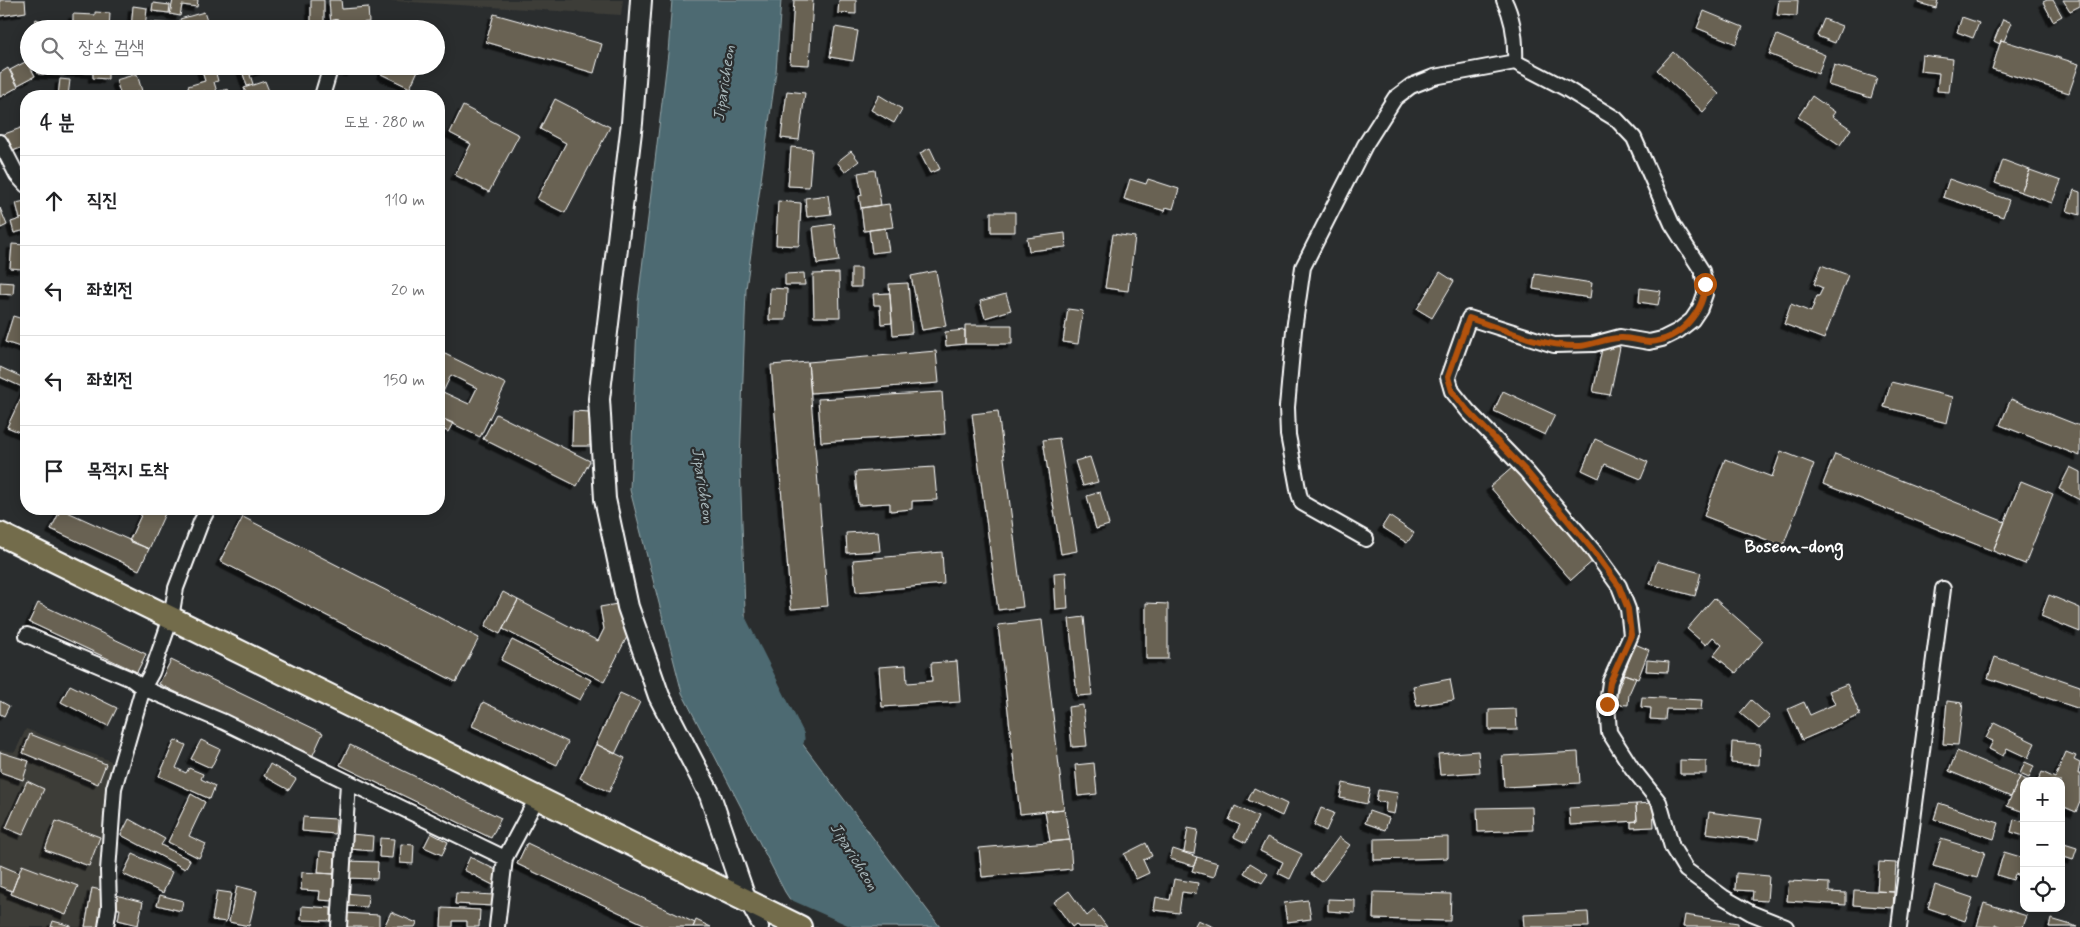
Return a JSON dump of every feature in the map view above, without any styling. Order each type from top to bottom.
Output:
[{"type":"main road","points":[[0,534],[800,927]]},
{"type":"street","points":[[641,0],[632,123],[599,399],[605,498],[628,607],[659,696],[710,795],[746,901],[761,927]]},
{"type":"street","points":[[1504,0],[1515,31],[1515,62]]},
{"type":"street","points":[[1366,539],[1302,503],[1299,494],[1288,435],[1287,407],[1294,330],[1303,268],[1365,145],[1395,98],[1411,86],[1434,77],[1515,62],[1565,88],[1616,119],[1634,138],[1672,224],[1702,271],[1705,284],[1704,294],[1700,308],[1692,320],[1678,331],[1662,339],[1650,342],[1620,338],[1578,346],[1554,345],[1469,318],[1448,377],[1452,391],[1468,411],[1532,478],[1592,549],[1619,586],[1628,609],[1631,635],[1610,682],[1607,704],[1609,732],[1632,768],[1658,802],[1672,846],[1686,870],[1723,897],[1751,913],[1786,927]]},
{"type":"street","points":[[324,90],[328,75]]},
{"type":"street","points":[[0,142],[20,178]]},
{"type":"street","points":[[106,927],[109,907],[108,871],[114,788],[143,688],[152,672],[171,618],[176,588],[199,515]]},
{"type":"street","points":[[1899,927],[1944,589]]},
{"type":"street","points":[[28,634],[131,679],[143,688],[224,722],[505,858]]},
{"type":"street","points":[[339,927],[348,783]]},
{"type":"street","points":[[497,927],[505,858],[537,798]]},
{"type":"shaded area","points":[[379,0],[623,0],[621,15]]},
{"type":"shaded area","points":[[26,729],[111,761],[101,927],[0,927],[0,750],[15,752]]},
{"type":"water","points":[[672,0],[781,0],[776,72],[746,289],[740,464],[747,670],[940,927],[808,927],[785,892],[682,693],[630,490],[638,301],[668,53]]},
{"type":"pier","points":[[789,899],[852,927],[806,927]]},
{"type":"building","points":[[0,0],[25,0],[26,12],[0,16]]},
{"type":"building","points":[[173,0],[198,0],[197,7],[182,5],[180,16],[170,14]]},
{"type":"building","points":[[311,0],[324,0],[324,20],[311,20]]},
{"type":"building","points":[[329,0],[341,0],[342,9],[368,7],[369,20],[331,20]]},
{"type":"building","points":[[794,0],[813,0],[809,65],[790,64]]},
{"type":"building","points":[[839,0],[856,0],[856,14],[838,13]]},
{"type":"building","points":[[1779,0],[1798,0],[1797,16],[1777,15]]},
{"type":"building","points":[[1920,0],[1938,0],[1936,8],[1919,3]]},
{"type":"building","points":[[2053,0],[2062,16],[2053,21],[2043,2]]},
{"type":"building","points":[[2063,0],[2080,0],[2080,6],[2070,11]]},
{"type":"building","points":[[153,3],[170,5],[169,13],[152,11]]},
{"type":"building","points":[[133,6],[147,8],[146,20],[132,20]]},
{"type":"building","points":[[1704,11],[1743,27],[1736,44],[1697,28]]},
{"type":"building","points":[[95,12],[110,13],[110,20],[73,20],[73,14],[95,15]]},
{"type":"building","points":[[204,12],[207,20],[180,20]]},
{"type":"building","points":[[494,14],[602,44],[594,73],[486,42]]},
{"type":"building","points":[[1962,17],[1979,23],[1973,38],[1957,32]]},
{"type":"building","points":[[1824,19],[1842,26],[1835,43],[1817,36]]},
{"type":"building","points":[[2003,19],[2012,23],[2004,41],[2001,40],[2000,44],[1994,41]]},
{"type":"building","points":[[835,27],[858,31],[853,61],[830,57]]},
{"type":"building","points":[[1777,35],[1825,55],[1818,74],[1769,54]]},
{"type":"building","points":[[2001,40],[2079,64],[2069,93],[1992,69]]},
{"type":"building","points":[[1673,52],[1719,94],[1703,112],[1657,70]]},
{"type":"building","points":[[1922,55],[1953,59],[1949,92],[1937,91],[1939,73],[1920,71]]},
{"type":"building","points":[[20,65],[20,75],[35,76],[18,85],[10,70]]},
{"type":"building","points":[[1834,65],[1877,78],[1871,98],[1828,85]]},
{"type":"building","points":[[8,68],[18,87],[0,97],[0,73]]},
{"type":"building","points":[[93,75],[108,75],[108,79],[93,78]]},
{"type":"building","points":[[137,75],[142,90],[119,90],[116,80]]},
{"type":"building","points":[[203,75],[216,75],[218,81],[214,82],[216,90],[189,90],[188,86],[205,81]]},
{"type":"building","points":[[243,75],[250,75],[253,84],[247,86]]},
{"type":"building","points":[[383,75],[416,75],[410,88]]},
{"type":"building","points":[[60,79],[70,80],[69,90],[59,90]]},
{"type":"building","points":[[265,81],[269,90],[245,90],[244,88]]},
{"type":"building","points":[[787,91],[805,93],[799,140],[781,138]]},
{"type":"building","points":[[879,95],[902,109],[894,123],[871,110]]},
{"type":"building","points":[[1812,96],[1835,112],[1832,116],[1851,129],[1840,145],[1798,117]]},
{"type":"building","points":[[555,99],[610,127],[565,213],[537,199],[566,143],[540,129]]},
{"type":"building","points":[[463,106],[519,135],[489,192],[455,175],[471,144],[450,133]]},
{"type":"building","points":[[20,128],[20,148],[10,152],[2,135]]},
{"type":"building","points":[[791,147],[812,149],[809,187],[788,186]]},
{"type":"building","points":[[930,148],[940,169],[930,173],[920,153]]},
{"type":"building","points":[[851,151],[859,161],[845,172],[837,162]]},
{"type":"building","points":[[2003,160],[2030,170],[2021,192],[1995,183]]},
{"type":"building","points":[[875,170],[881,205],[861,208],[859,196],[862,195],[858,173]]},
{"type":"building","points":[[2030,170],[2061,181],[2052,203],[2021,192]]},
{"type":"building","points":[[1130,179],[1146,184],[1148,179],[1179,189],[1173,209],[1166,207],[1165,211],[1124,199]]},
{"type":"building","points":[[1949,179],[2009,200],[2003,217],[1943,197]]},
{"type":"building","points":[[2074,190],[2080,192],[2080,215],[2067,211]]},
{"type":"building","points":[[828,195],[831,214],[807,217],[805,198]]},
{"type":"building","points":[[778,201],[801,203],[799,246],[776,245]]},
{"type":"building","points":[[20,202],[20,219],[16,203]]},
{"type":"building","points":[[889,204],[893,227],[864,231],[861,208]]},
{"type":"building","points":[[0,208],[7,225],[1,228],[0,227]]},
{"type":"building","points":[[991,212],[1015,212],[1015,232],[991,232]]},
{"type":"building","points":[[20,219],[20,232],[14,233],[11,222]]},
{"type":"building","points":[[834,224],[839,261],[817,264],[813,227]]},
{"type":"building","points":[[885,228],[889,251],[872,253],[869,230]]},
{"type":"building","points":[[1065,233],[1066,247],[1029,251],[1027,238]]},
{"type":"building","points":[[1113,234],[1135,237],[1128,291],[1105,288]]},
{"type":"building","points":[[12,244],[20,245],[20,269],[10,268]]},
{"type":"building","points":[[1821,265],[1848,275],[1824,339],[1784,324],[1791,304],[1811,312],[1817,296],[1819,296],[1823,288],[1814,284]]},
{"type":"building","points":[[851,268],[861,268],[861,287],[851,287]]},
{"type":"building","points":[[936,271],[946,326],[922,330],[911,276]]},
{"type":"building","points":[[1440,272],[1454,281],[1432,318],[1417,309]]},
{"type":"building","points":[[804,273],[805,285],[785,285],[785,274]]},
{"type":"building","points":[[839,273],[840,317],[814,317],[813,274]]},
{"type":"building","points":[[1535,274],[1592,283],[1590,298],[1533,289]]},
{"type":"building","points":[[0,282],[14,283],[13,295],[0,294]]},
{"type":"building","points":[[908,283],[912,333],[893,335],[889,284]]},
{"type":"building","points":[[770,288],[787,289],[786,320],[769,320]]},
{"type":"building","points":[[1640,288],[1661,291],[1658,305],[1639,302]]},
{"type":"building","points":[[890,293],[892,323],[881,324],[880,305],[874,305],[873,294]]},
{"type":"building","points":[[1006,294],[1011,310],[985,318],[980,301]]},
{"type":"building","points":[[1068,309],[1083,311],[1078,344],[1063,342]]},
{"type":"building","points":[[13,316],[20,318],[20,347],[5,342]]},
{"type":"building","points":[[965,325],[1012,325],[1012,344],[965,344]]},
{"type":"building","points":[[965,330],[965,344],[946,346],[945,332]]},
{"type":"building","points":[[1603,344],[1620,347],[1610,395],[1593,392]]},
{"type":"building","points":[[936,351],[939,383],[811,393],[808,362]]},
{"type":"building","points":[[445,354],[506,384],[480,437],[445,420],[445,393],[469,404],[477,388],[451,375],[445,388]]},
{"type":"building","points":[[808,362],[828,606],[791,609],[771,365]]},
{"type":"building","points":[[0,367],[20,376],[20,386],[0,377]]},
{"type":"building","points":[[1891,382],[1953,397],[1947,423],[1884,407]]},
{"type":"building","points":[[1503,391],[1555,415],[1545,435],[1494,411]]},
{"type":"building","points":[[942,392],[945,434],[821,442],[818,399]]},
{"type":"building","points":[[2011,399],[2080,426],[2080,456],[2000,425]]},
{"type":"building","points":[[20,400],[20,432],[7,427]]},
{"type":"building","points":[[573,411],[590,412],[590,446],[572,446]]},
{"type":"building","points":[[998,411],[1023,607],[998,610],[972,414]]},
{"type":"building","points":[[496,414],[590,461],[577,486],[483,439]]},
{"type":"building","points":[[445,420],[453,423],[448,432],[445,430]]},
{"type":"building","points":[[1059,438],[1077,551],[1061,554],[1043,440]]},
{"type":"building","points":[[1595,439],[1648,462],[1641,479],[1605,464],[1599,478],[1582,470]]},
{"type":"building","points":[[1781,451],[1814,464],[1783,546],[1704,516],[1725,459],[1772,477]]},
{"type":"building","points":[[1835,454],[2005,522],[1993,551],[1823,484]]},
{"type":"building","points":[[1090,457],[1098,482],[1083,486],[1075,461]]},
{"type":"building","points":[[934,467],[937,500],[912,501],[912,509],[890,511],[890,503],[858,505],[855,472]]},
{"type":"building","points":[[1513,467],[1594,560],[1571,580],[1490,487]]},
{"type":"building","points":[[2070,467],[2080,472],[2080,500],[2059,489]]},
{"type":"building","points":[[2021,481],[2053,494],[2025,564],[1993,551]]},
{"type":"building","points":[[1100,492],[1109,525],[1096,529],[1087,496]]},
{"type":"building","points":[[58,515],[74,515],[149,549],[139,570],[51,529]]},
{"type":"building","points":[[141,515],[164,515],[149,549],[129,541]]},
{"type":"building","points":[[1389,516],[1414,533],[1407,543],[1382,527]]},
{"type":"building","points":[[243,517],[479,638],[456,682],[220,561]]},
{"type":"building","points":[[878,531],[880,551],[847,553],[846,533]]},
{"type":"building","points":[[942,552],[944,584],[856,592],[853,560]]},
{"type":"building","points":[[1657,561],[1701,573],[1695,596],[1650,584]]},
{"type":"building","points":[[1066,572],[1068,609],[1056,610],[1054,573]]},
{"type":"building","points":[[503,592],[518,600],[500,634],[485,626]]},
{"type":"building","points":[[2049,595],[2080,608],[2080,632],[2041,616]]},
{"type":"building","points":[[1714,598],[1763,641],[1736,673],[1714,655],[1722,645],[1713,637],[1706,645],[1687,629]]},
{"type":"building","points":[[518,600],[598,641],[604,629],[600,607],[623,603],[628,635],[604,682],[503,629]]},
{"type":"building","points":[[38,603],[146,654],[137,672],[29,622]]},
{"type":"building","points":[[1146,603],[1168,604],[1168,659],[1146,659]]},
{"type":"building","points":[[1084,617],[1092,695],[1077,696],[1069,619]]},
{"type":"building","points":[[1042,620],[1064,809],[1020,814],[998,625]]},
{"type":"building","points":[[512,640],[591,680],[580,700],[501,660]]},
{"type":"building","points":[[1635,644],[1649,650],[1638,679],[1624,674]]},
{"type":"building","points":[[1995,657],[2080,686],[2080,709],[1988,678]]},
{"type":"building","points":[[171,660],[323,733],[312,757],[159,684]]},
{"type":"building","points":[[1647,660],[1669,662],[1668,672],[1646,671]]},
{"type":"building","points":[[957,661],[960,702],[882,707],[879,667],[906,665],[907,683],[932,681],[931,663]]},
{"type":"building","points":[[1624,674],[1636,678],[1629,694],[1628,705],[1616,704],[1618,689]]},
{"type":"building","points":[[1450,679],[1454,700],[1417,706],[1413,686]]},
{"type":"building","points":[[1847,684],[1860,715],[1802,740],[1788,709],[1804,702],[1810,715],[1835,704],[1829,691]]},
{"type":"building","points":[[70,685],[117,708],[108,726],[61,702]]},
{"type":"building","points":[[620,693],[640,702],[615,754],[596,744]]},
{"type":"building","points":[[1642,697],[1702,700],[1701,710],[1666,709],[1665,720],[1650,719],[1651,708],[1641,707]]},
{"type":"building","points":[[1751,700],[1770,717],[1759,729],[1740,713]]},
{"type":"building","points":[[0,701],[9,706],[4,716],[0,714]]},
{"type":"building","points":[[1947,701],[1963,703],[1958,745],[1943,744]]},
{"type":"building","points":[[483,702],[568,742],[557,765],[472,726]]},
{"type":"building","points":[[1083,705],[1087,746],[1072,747],[1068,707]]},
{"type":"building","points":[[1516,709],[1517,730],[1489,730],[1489,710]]},
{"type":"building","points":[[1994,723],[2035,743],[2028,758],[2007,748],[2003,756],[1989,749],[1993,741],[1986,738]]},
{"type":"building","points":[[30,734],[106,764],[98,784],[23,753]]},
{"type":"building","points":[[175,740],[186,745],[176,768],[186,773],[189,768],[203,774],[201,779],[215,786],[210,799],[159,776]]},
{"type":"building","points":[[201,740],[220,749],[211,768],[191,759]]},
{"type":"building","points":[[1732,742],[1760,744],[1759,765],[1731,763]]},
{"type":"building","points":[[596,744],[625,758],[609,792],[580,778]]},
{"type":"building","points":[[350,745],[501,818],[491,838],[340,765]]},
{"type":"building","points":[[1478,751],[1480,772],[1440,775],[1438,754]]},
{"type":"building","points":[[1957,751],[2020,777],[2011,797],[1949,771]]},
{"type":"building","points":[[0,752],[29,761],[23,780],[0,772]]},
{"type":"building","points":[[1578,752],[1580,783],[1504,787],[1502,756]]},
{"type":"building","points":[[2066,752],[2076,756],[2074,760],[2080,763],[2078,774],[2080,774],[2080,802],[2076,812],[2065,807],[2065,777],[2055,777]]},
{"type":"building","points":[[1680,760],[1706,761],[1706,774],[1680,774]]},
{"type":"building","points":[[2025,762],[2034,766],[2029,777],[2020,774]]},
{"type":"building","points":[[1094,763],[1097,794],[1078,796],[1075,765]]},
{"type":"building","points":[[270,764],[296,779],[289,790],[264,776]]},
{"type":"building","points":[[2042,772],[2053,777],[2040,777]]},
{"type":"building","points":[[2020,777],[2020,811],[2007,806]]},
{"type":"building","points":[[27,781],[44,789],[23,835],[6,828]]},
{"type":"building","points":[[1343,783],[1370,789],[1367,804],[1340,798]]},
{"type":"building","points":[[1254,788],[1287,804],[1282,816],[1248,800]]},
{"type":"building","points":[[1378,790],[1398,793],[1394,814],[1385,812],[1386,803],[1376,801]]},
{"type":"building","points":[[191,794],[205,802],[189,836],[206,844],[199,858],[168,842]]},
{"type":"building","points":[[1653,803],[1654,827],[1631,828],[1631,822],[1637,821],[1636,804]]},
{"type":"building","points":[[1939,803],[1999,823],[1994,839],[1934,819]]},
{"type":"building","points":[[1636,804],[1637,821],[1570,825],[1569,808]]},
{"type":"building","points":[[1235,806],[1258,817],[1246,843],[1234,837],[1240,825],[1229,820]]},
{"type":"building","points":[[1532,807],[1533,830],[1478,832],[1477,808]]},
{"type":"building","points":[[1321,808],[1334,813],[1326,831],[1314,825]]},
{"type":"building","points":[[1064,809],[1070,840],[1050,842],[1045,811]]},
{"type":"building","points":[[1369,811],[1389,818],[1385,830],[1365,823]]},
{"type":"building","points":[[1709,812],[1762,819],[1758,840],[1706,833]]},
{"type":"building","points":[[303,817],[336,819],[335,834],[302,831]]},
{"type":"building","points":[[129,819],[165,839],[161,845],[190,860],[185,869],[121,835]]},
{"type":"building","points":[[2014,819],[2020,821],[2020,835],[2011,832]]},
{"type":"building","points":[[56,821],[100,837],[89,866],[45,850]]},
{"type":"building","points":[[1188,828],[1198,830],[1194,854],[1184,852]]},
{"type":"building","points":[[431,833],[448,842],[442,855],[424,847]]},
{"type":"building","points":[[351,834],[373,836],[372,851],[350,849]]},
{"type":"building","points":[[1267,837],[1302,854],[1290,879],[1278,873],[1283,862],[1260,851]]},
{"type":"building","points":[[1339,837],[1350,845],[1322,882],[1311,874]]},
{"type":"building","points":[[1448,837],[1448,858],[1374,860],[1374,839]]},
{"type":"building","points":[[380,838],[394,839],[392,858],[379,857]]},
{"type":"building","points":[[1941,839],[1985,852],[1977,878],[1933,866]]},
{"type":"building","points":[[1070,840],[1072,869],[982,877],[979,848]]},
{"type":"building","points":[[527,843],[695,923],[693,927],[650,927],[517,864]]},
{"type":"building","points":[[1146,843],[1152,856],[1143,860],[1149,873],[1136,879],[1124,854]]},
{"type":"building","points":[[401,844],[414,845],[413,864],[400,863]]},
{"type":"building","points":[[2065,844],[2077,848],[2073,860],[2065,857]]},
{"type":"building","points":[[1173,849],[1197,857],[1194,866],[1170,859]]},
{"type":"building","points":[[320,851],[335,853],[334,874],[318,873]]},
{"type":"building","points":[[2004,852],[2020,857],[2020,876],[2015,874],[2013,880],[1997,875]]},
{"type":"building","points":[[133,854],[172,872],[163,893],[123,874]]},
{"type":"building","points":[[470,857],[500,872],[493,885],[464,870]]},
{"type":"building","points":[[1197,857],[1218,863],[1214,877],[1192,871]]},
{"type":"building","points":[[347,861],[378,862],[377,879],[346,878]]},
{"type":"building","points":[[1879,862],[1896,863],[1894,892],[1877,891]]},
{"type":"building","points":[[1250,863],[1268,874],[1262,883],[1244,873]]},
{"type":"building","points":[[0,865],[19,873],[12,891],[0,886]]},
{"type":"building","points":[[22,865],[78,886],[66,915],[11,894]]},
{"type":"building","points":[[302,872],[334,874],[333,901],[319,900],[320,891],[301,890]]},
{"type":"building","points":[[1736,873],[1769,876],[1767,901],[1752,900],[1753,891],[1735,890]]},
{"type":"building","points":[[1174,879],[1198,883],[1196,894],[1182,892],[1179,913],[1154,910],[1156,897],[1170,900]]},
{"type":"building","points":[[1789,881],[1829,883],[1829,892],[1846,893],[1846,905],[1787,901]]},
{"type":"building","points":[[1935,885],[1973,898],[1965,921],[1928,908]]},
{"type":"building","points":[[237,886],[257,891],[249,926],[229,922]]},
{"type":"building","points":[[92,888],[105,891],[98,927],[85,927]]},
{"type":"building","points":[[1854,890],[1894,892],[1893,908],[1853,905]]},
{"type":"building","points":[[217,891],[231,893],[226,922],[212,920]]},
{"type":"building","points":[[1069,891],[1087,916],[1094,910],[1107,927],[1078,927],[1076,924],[1072,927],[1054,902]]},
{"type":"building","points":[[1374,892],[1451,894],[1450,921],[1373,919]]},
{"type":"building","points":[[345,893],[368,895],[367,907],[344,906]]},
{"type":"building","points":[[456,893],[494,895],[493,906],[455,904]]},
{"type":"building","points":[[116,895],[143,902],[138,925],[118,920],[120,909],[113,908]]},
{"type":"building","points":[[160,895],[183,901],[181,911],[157,905]]},
{"type":"building","points":[[1328,899],[1355,900],[1355,913],[1328,911]]},
{"type":"building","points":[[1308,900],[1311,919],[1287,922],[1284,903]]},
{"type":"building","points":[[1984,903],[2027,916],[2023,927],[2003,927],[1995,924],[1994,927],[1977,926]]},
{"type":"building","points":[[302,906],[331,908],[331,921],[301,920]]},
{"type":"building","points":[[442,908],[480,910],[479,927],[467,927],[467,921],[453,921],[453,927],[441,927]]},
{"type":"building","points":[[391,912],[417,923],[415,927],[384,927]]},
{"type":"building","points":[[1588,912],[1589,927],[1524,927],[1523,915]]},
{"type":"building","points":[[345,913],[379,915],[379,927],[344,927]]},
{"type":"building","points":[[1685,915],[1738,923],[1738,927],[1683,927]]},
{"type":"building","points":[[2051,919],[2078,927],[2049,927]]},
{"type":"building","points":[[696,920],[711,927],[693,927]]},
{"type":"building","points":[[1198,920],[1214,927],[1194,927]]},
{"type":"building","points":[[53,921],[71,926],[71,927],[51,927]]},
{"type":"waterway","name":"Jiparicheon","points":[[728,617],[789,738]]},
{"type":"district","name":"Boseon-dong","points":[[1794,546]]},
{"type":"route","points":[[1607,704],[1610,682],[1631,635],[1628,609],[1619,586],[1592,549],[1526,471],[1468,411],[1452,391],[1448,377],[1469,318],[1554,345],[1578,346],[1620,338],[1650,342],[1662,339],[1678,331],[1692,320],[1700,308],[1705,284]]}]
